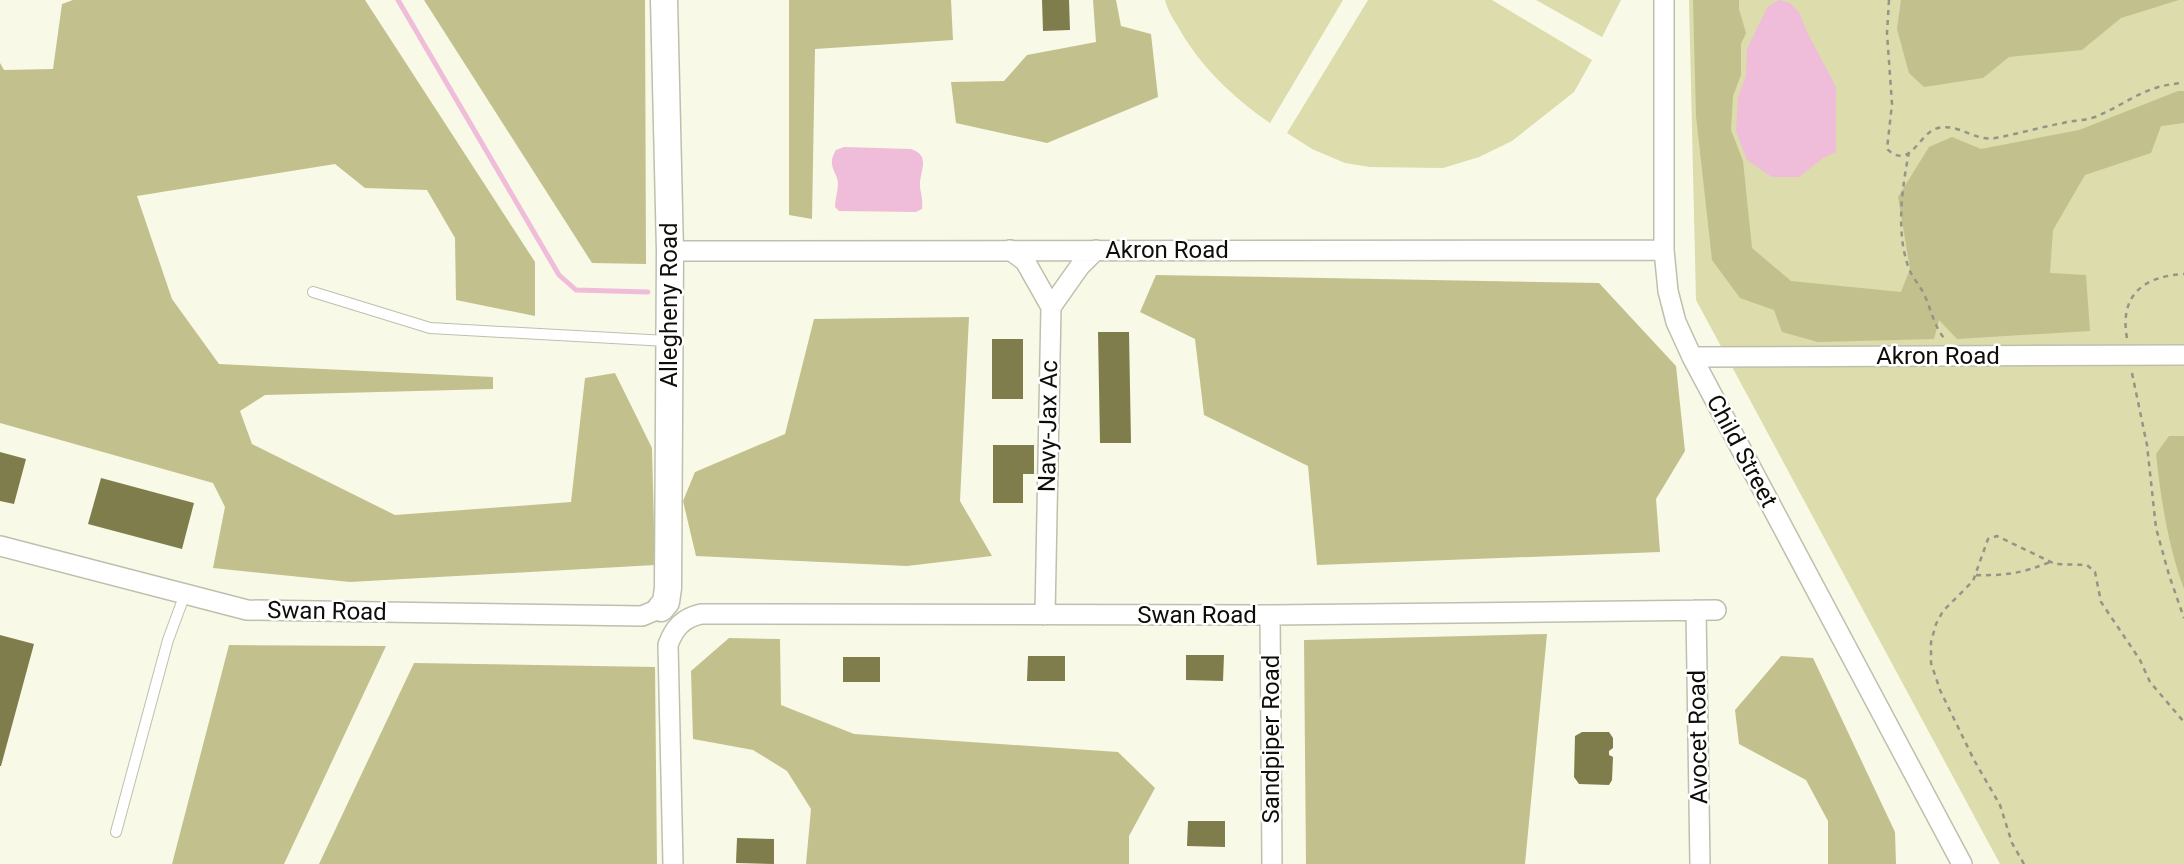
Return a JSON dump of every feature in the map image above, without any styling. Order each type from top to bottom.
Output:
[{"type":"street","name":"Allegheny Road","points":[[664,0],[670,251],[666,602],[673,632],[668,645],[673,864]]},
{"type":"street","name":"Child Street","points":[[1664,0],[1664,250],[1668,291],[1676,322],[1692,357],[1962,864]]},
{"type":"street","points":[[1010,250],[1025,261],[1051,307],[1080,266],[1096,250]]},
{"type":"street","name":"Akron Road","points":[[670,251],[1664,250]]},
{"type":"street","name":"Navy-Jax Ac","points":[[1045,615],[1051,307]]},
{"type":"street","name":"Akron Road","points":[[1692,357],[2184,355]]},
{"type":"street","name":"Swan Road","points":[[0,546],[247,610],[642,616],[1716,611]]},
{"type":"street","name":"Avocet Road","points":[[1696,611],[1700,864]]},
{"type":"street","name":"Sandpiper Road","points":[[1270,615],[1272,864]]},
{"type":"lane","points":[[313,292],[430,328],[669,342]]},
{"type":"lane","points":[[116,832],[168,640],[185,593]]},
{"type":"path","points":[[1889,0],[1887,33],[1892,104],[1887,149],[1894,155],[1902,156],[1909,152],[1934,129],[1954,128],[1991,139],[2082,121],[2142,91],[2162,85],[2184,83]]},
{"type":"path","points":[[1909,152],[1904,183],[1904,252],[1909,269],[1923,292],[1938,331],[1948,343]]},
{"type":"path","points":[[2184,274],[2150,281],[2135,291],[2128,306],[2125,326],[2135,394],[2147,445],[2156,528],[2184,618]]},
{"type":"path","points":[[2024,864],[2012,843],[2000,805],[1974,760],[1931,663],[1930,642],[1936,624],[1943,611],[1973,581],[1988,539],[1997,536],[2055,564],[2087,565],[2095,572],[2101,602],[2140,660],[2150,682],[2184,722]]},
{"type":"path","points":[[1976,575],[2022,573],[2050,562]]},
{"type":"green space","points":[[1165,0],[1343,0],[1270,123],[1230,91],[1206,67],[1186,40]]},
{"type":"green space","points":[[1368,0],[1492,0],[1592,60],[1574,92],[1512,141],[1479,157],[1443,168],[1370,167],[1345,163],[1312,149],[1287,133]]},
{"type":"green space","points":[[1536,0],[1621,0],[1602,37]]},
{"type":"green space","points":[[1689,0],[2184,0],[2184,864],[2000,864],[1696,300]]},
{"type":"shaded area","points":[[73,0],[365,0],[535,262],[535,316],[456,300],[455,238],[427,190],[365,188],[335,164],[137,196],[172,299],[219,364],[493,377],[493,389],[265,395],[240,411],[252,444],[395,515],[571,502],[585,378],[615,373],[652,448],[655,565],[350,582],[213,568],[225,507],[213,483],[0,423],[0,63],[4,70],[53,69],[62,4]]},
{"type":"shaded area","points":[[424,0],[645,0],[646,264],[592,263]]},
{"type":"shaded area","points":[[789,0],[951,0],[953,40],[815,49],[812,219],[789,215]]},
{"type":"shaded area","points":[[1093,0],[1116,0],[1121,26],[1151,34],[1158,97],[1047,143],[956,123],[951,82],[1004,81],[1027,55],[1096,42]]},
{"type":"shaded area","points":[[1693,0],[1739,0],[1746,33],[1741,44],[1741,75],[1733,96],[1731,130],[1743,161],[1752,248],[1791,281],[1901,292],[1910,269],[1898,197],[1929,147],[1952,137],[1981,149],[2079,130],[2184,91],[2184,123],[2161,126],[2151,153],[2085,175],[2053,230],[2050,273],[2086,275],[2090,331],[1957,339],[1939,320],[1934,339],[1818,342],[1782,332],[1774,310],[1740,298],[1712,260],[1696,116]]},
{"type":"shaded area","points":[[1779,0],[1790,3],[1799,12],[1836,87],[1836,152],[1823,158],[1799,177],[1772,177],[1747,160],[1736,131],[1738,97],[1746,76],[1747,49],[1768,6]]},
{"type":"shaded area","points":[[1901,0],[2179,0],[2121,18],[2082,50],[2009,57],[1983,78],[1924,87],[1909,73],[1897,29]]},
{"type":"shaded area","points":[[844,147],[911,149],[917,152],[923,160],[920,181],[922,209],[916,212],[839,211],[835,207],[838,183],[832,160],[836,150]]},
{"type":"shaded area","points":[[1156,275],[1599,283],[1676,366],[1685,451],[1656,499],[1660,552],[1317,565],[1308,466],[1204,415],[1195,339],[1140,312]]},
{"type":"shaded area","points":[[969,317],[960,501],[992,556],[907,566],[696,556],[683,501],[695,472],[785,434],[814,319]]},
{"type":"shaded area","points":[[2169,436],[2184,436],[2184,589],[2166,522],[2156,454]]},
{"type":"shaded area","points":[[1547,634],[1525,864],[1306,864],[1304,640]]},
{"type":"shaded area","points":[[729,638],[780,639],[781,705],[854,734],[1118,752],[1155,788],[1129,836],[1129,864],[806,864],[811,809],[787,771],[753,750],[693,739],[691,671]]},
{"type":"shaded area","points":[[229,645],[386,646],[284,864],[172,864]]},
{"type":"shaded area","points":[[1781,656],[1813,658],[1895,832],[1896,864],[1828,864],[1828,821],[1806,780],[1739,744],[1735,710]]},
{"type":"shaded area","points":[[414,663],[655,667],[657,864],[319,864]]},
{"type":"building","points":[[1042,0],[1069,0],[1070,30],[1043,31]]},
{"type":"building","points":[[1098,332],[1129,332],[1131,443],[1100,443]]},
{"type":"building","points":[[992,339],[1023,339],[1023,399],[992,399]]},
{"type":"building","points":[[993,445],[1034,445],[1034,474],[1023,474],[1023,503],[993,503]]},
{"type":"building","points":[[0,452],[26,459],[14,504],[0,501]]},
{"type":"building","points":[[101,478],[194,503],[182,549],[88,524]]},
{"type":"building","points":[[0,635],[34,644],[1,766],[0,766]]},
{"type":"building","points":[[1186,655],[1224,655],[1223,681],[1186,680]]},
{"type":"building","points":[[1028,656],[1065,656],[1065,681],[1027,681]]},
{"type":"building","points":[[843,657],[880,657],[880,682],[843,682]]},
{"type":"building","points":[[1582,732],[1609,732],[1613,738],[1613,748],[1609,751],[1609,755],[1613,757],[1612,780],[1609,785],[1579,784],[1574,777],[1575,736]]},
{"type":"building","points":[[1188,821],[1225,821],[1225,847],[1187,846]]},
{"type":"building","points":[[737,838],[774,839],[774,864],[736,863]]},
{"type":"waterway","points":[[398,0],[559,275],[576,290],[648,292]]}]
